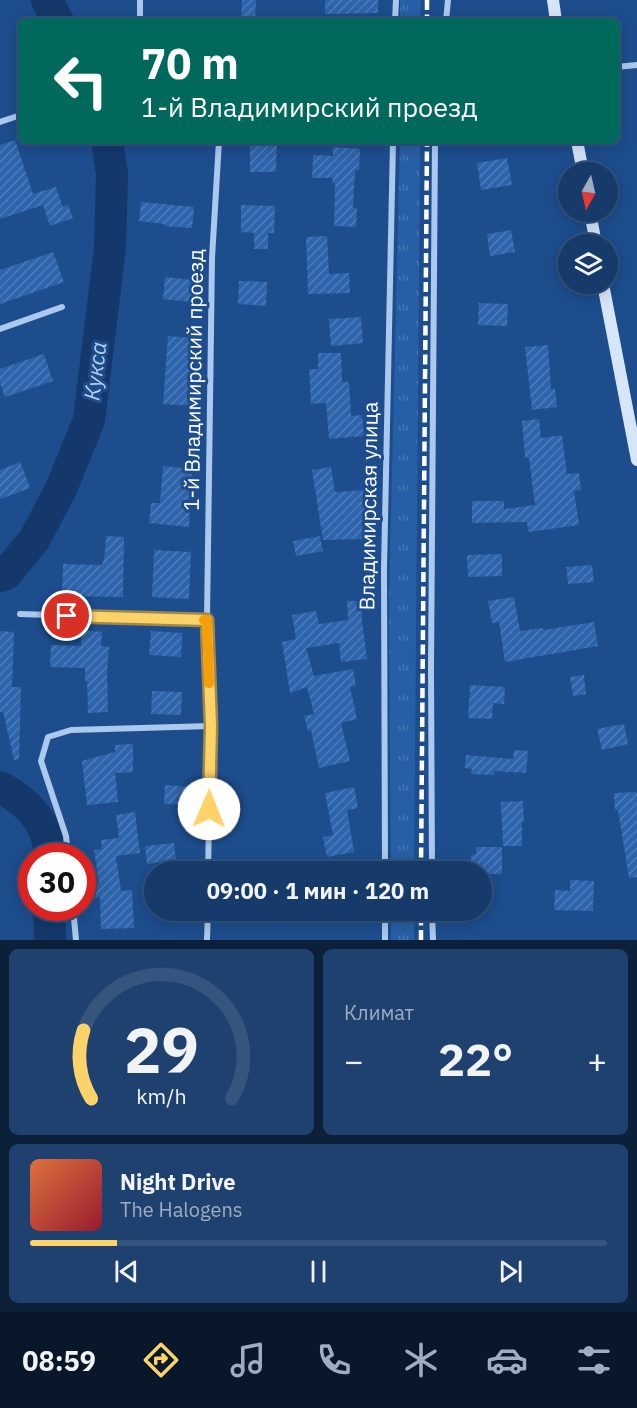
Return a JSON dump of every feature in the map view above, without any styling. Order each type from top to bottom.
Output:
[{"type":"street","points":[[140,0],[140,18]]},
{"type":"street","points":[[395,18],[396,0]]},
{"type":"street","points":[[446,18],[448,0]]},
{"type":"street","points":[[553,0],[556,18]]},
{"type":"street","points":[[620,67],[637,65]]},
{"type":"street","points":[[0,122],[18,116]]},
{"type":"street","name":"1-й Владимирский проезд","points":[[208,861],[211,726],[207,620],[212,258],[219,144]]},
{"type":"street","name":"Владимирская улица","points":[[385,861],[384,568],[393,144]]},
{"type":"street","points":[[432,861],[435,144]]},
{"type":"street","points":[[578,144],[581,162]]},
{"type":"street","points":[[605,294],[637,459]]},
{"type":"street","points":[[0,329],[62,307]]},
{"type":"street","points":[[20,614],[207,620]]},
{"type":"street","points":[[67,843],[41,761],[48,736],[71,730],[211,726]]},
{"type":"street","points":[[74,921],[76,940]]},
{"type":"street","points":[[207,940],[208,921]]},
{"type":"street","points":[[385,921],[385,940]]},
{"type":"street","points":[[432,921],[433,940]]},
{"type":"green space","points":[[400,0],[421,0],[420,18],[400,18]]},
{"type":"green space","points":[[400,144],[420,144],[414,861],[391,861],[389,603]]},
{"type":"green space","points":[[391,921],[414,921],[414,940],[391,940]]},
{"type":"building","points":[[242,0],[256,0],[255,18],[241,18]]},
{"type":"building","points":[[325,0],[378,0],[378,13],[325,14]]},
{"type":"building","points":[[15,140],[33,194],[56,187],[63,207],[68,205],[73,218],[50,226],[43,205],[0,219],[0,145]]},
{"type":"building","points":[[250,144],[277,144],[276,172],[250,172]]},
{"type":"building","points":[[333,147],[360,149],[359,170],[355,170],[353,208],[357,208],[356,227],[334,226],[335,183],[332,183],[333,178],[312,178],[313,155],[333,156]]},
{"type":"building","points":[[507,158],[512,185],[481,190],[477,163]]},
{"type":"building","points":[[141,202],[194,207],[192,228],[139,221]]},
{"type":"building","points":[[241,205],[275,206],[274,233],[268,233],[268,249],[254,249],[254,233],[241,232]]},
{"type":"building","points":[[511,230],[515,252],[490,256],[487,234]]},
{"type":"building","points":[[327,236],[329,274],[349,273],[350,293],[308,294],[306,237]]},
{"type":"building","points":[[53,252],[64,282],[0,304],[0,270]]},
{"type":"building","points":[[165,277],[194,280],[193,302],[163,299]]},
{"type":"building","points":[[239,281],[267,282],[266,306],[238,304]]},
{"type":"building","points":[[479,303],[508,304],[507,326],[478,325]]},
{"type":"building","points":[[361,317],[363,343],[331,346],[329,319]]},
{"type":"building","points":[[168,336],[192,338],[189,385],[193,386],[192,406],[163,404]]},
{"type":"building","points":[[548,345],[551,389],[555,389],[557,407],[532,410],[525,347]]},
{"type":"building","points":[[318,353],[341,353],[342,382],[349,382],[351,416],[362,415],[364,436],[329,439],[326,403],[311,404],[309,369],[318,369]]},
{"type":"building","points":[[44,354],[53,381],[5,397],[0,383],[0,369]]},
{"type":"building","points":[[539,419],[541,438],[562,435],[567,474],[579,473],[581,490],[574,491],[579,525],[528,532],[527,522],[472,523],[472,501],[504,501],[504,509],[535,505],[529,458],[525,458],[522,421]]},
{"type":"building","points":[[20,462],[30,488],[0,499],[0,470]]},
{"type":"building","points":[[163,466],[192,469],[189,527],[149,523],[151,503],[160,503]]},
{"type":"building","points":[[331,467],[335,492],[363,490],[364,539],[323,540],[312,470]]},
{"type":"building","points":[[106,536],[124,537],[123,597],[62,596],[63,564],[102,565]]},
{"type":"building","points":[[320,536],[323,551],[296,556],[293,541]]},
{"type":"building","points":[[154,550],[191,552],[189,599],[152,597]]},
{"type":"building","points":[[502,554],[502,576],[468,577],[467,555]]},
{"type":"building","points":[[592,565],[594,582],[568,584],[566,567]]},
{"type":"building","points":[[514,597],[520,631],[543,628],[544,630],[594,622],[598,646],[505,662],[499,622],[492,623],[488,601]]},
{"type":"building","points":[[347,601],[362,601],[367,659],[341,662],[339,643],[306,648],[314,676],[353,669],[356,686],[350,687],[357,719],[341,723],[350,761],[319,768],[311,730],[308,731],[304,716],[314,714],[307,687],[290,693],[282,642],[296,639],[292,615],[316,611],[319,624],[348,620]]},
{"type":"building","points":[[82,630],[102,632],[101,646],[109,647],[108,712],[88,713],[85,668],[50,667],[51,645],[81,646]]},
{"type":"building","points":[[0,631],[14,632],[12,687],[21,687],[19,759],[14,760],[3,712],[0,712]]},
{"type":"building","points":[[151,631],[182,633],[181,657],[149,655]]},
{"type":"building","points":[[584,675],[586,694],[573,696],[570,677]]},
{"type":"building","points":[[470,685],[505,687],[504,704],[493,703],[492,719],[468,718]]},
{"type":"building","points":[[152,691],[182,692],[181,715],[151,714]]},
{"type":"building","points":[[624,724],[628,744],[602,750],[597,729]]},
{"type":"building","points":[[133,744],[133,772],[115,773],[118,802],[87,805],[82,761],[115,752],[115,745]]},
{"type":"building","points":[[514,750],[528,751],[526,773],[495,771],[494,775],[471,774],[472,769],[465,768],[466,755],[513,759]]},
{"type":"building","points":[[165,785],[191,787],[190,805],[164,804]]},
{"type":"building","points":[[354,787],[358,808],[347,810],[354,852],[327,857],[323,837],[333,835],[325,793]]},
{"type":"building","points":[[637,792],[637,877],[629,878],[618,810],[615,811],[614,793]]},
{"type":"building","points":[[523,801],[522,846],[503,846],[501,802]]},
{"type":"building","points":[[135,812],[140,853],[116,856],[121,891],[132,890],[134,928],[101,929],[100,897],[96,898],[96,884],[99,883],[96,850],[102,849],[101,840],[119,838],[116,815]]},
{"type":"building","points":[[174,843],[176,860],[147,861],[145,846]]},
{"type":"building","points":[[476,847],[502,847],[502,874],[492,874],[492,861],[471,861],[471,855],[476,854]]},
{"type":"building","points":[[570,880],[594,881],[593,911],[554,910],[555,890],[570,891]]},
{"type":"waterway","name":"Кукса","points":[[47,0],[56,18]]},
{"type":"waterway","name":"Кукса","points":[[0,576],[6,574],[34,540],[61,489],[89,420],[110,248],[112,174],[107,144]]},
{"type":"waterway","name":"Кукса","points":[[0,787],[19,799],[35,815],[46,833],[48,843]]},
{"type":"waterway","name":"Кукса","points":[[49,921],[50,940]]},
{"type":"railway","points":[[427,0],[427,18]]},
{"type":"railway","points":[[421,861],[427,144]]},
{"type":"railway","points":[[421,921],[421,940]]},
{"type":"slow traffic","points":[[204,620],[207,620],[209,683]]},
{"type":"route","points":[[67,616],[207,620],[211,726],[209,809]]}]
